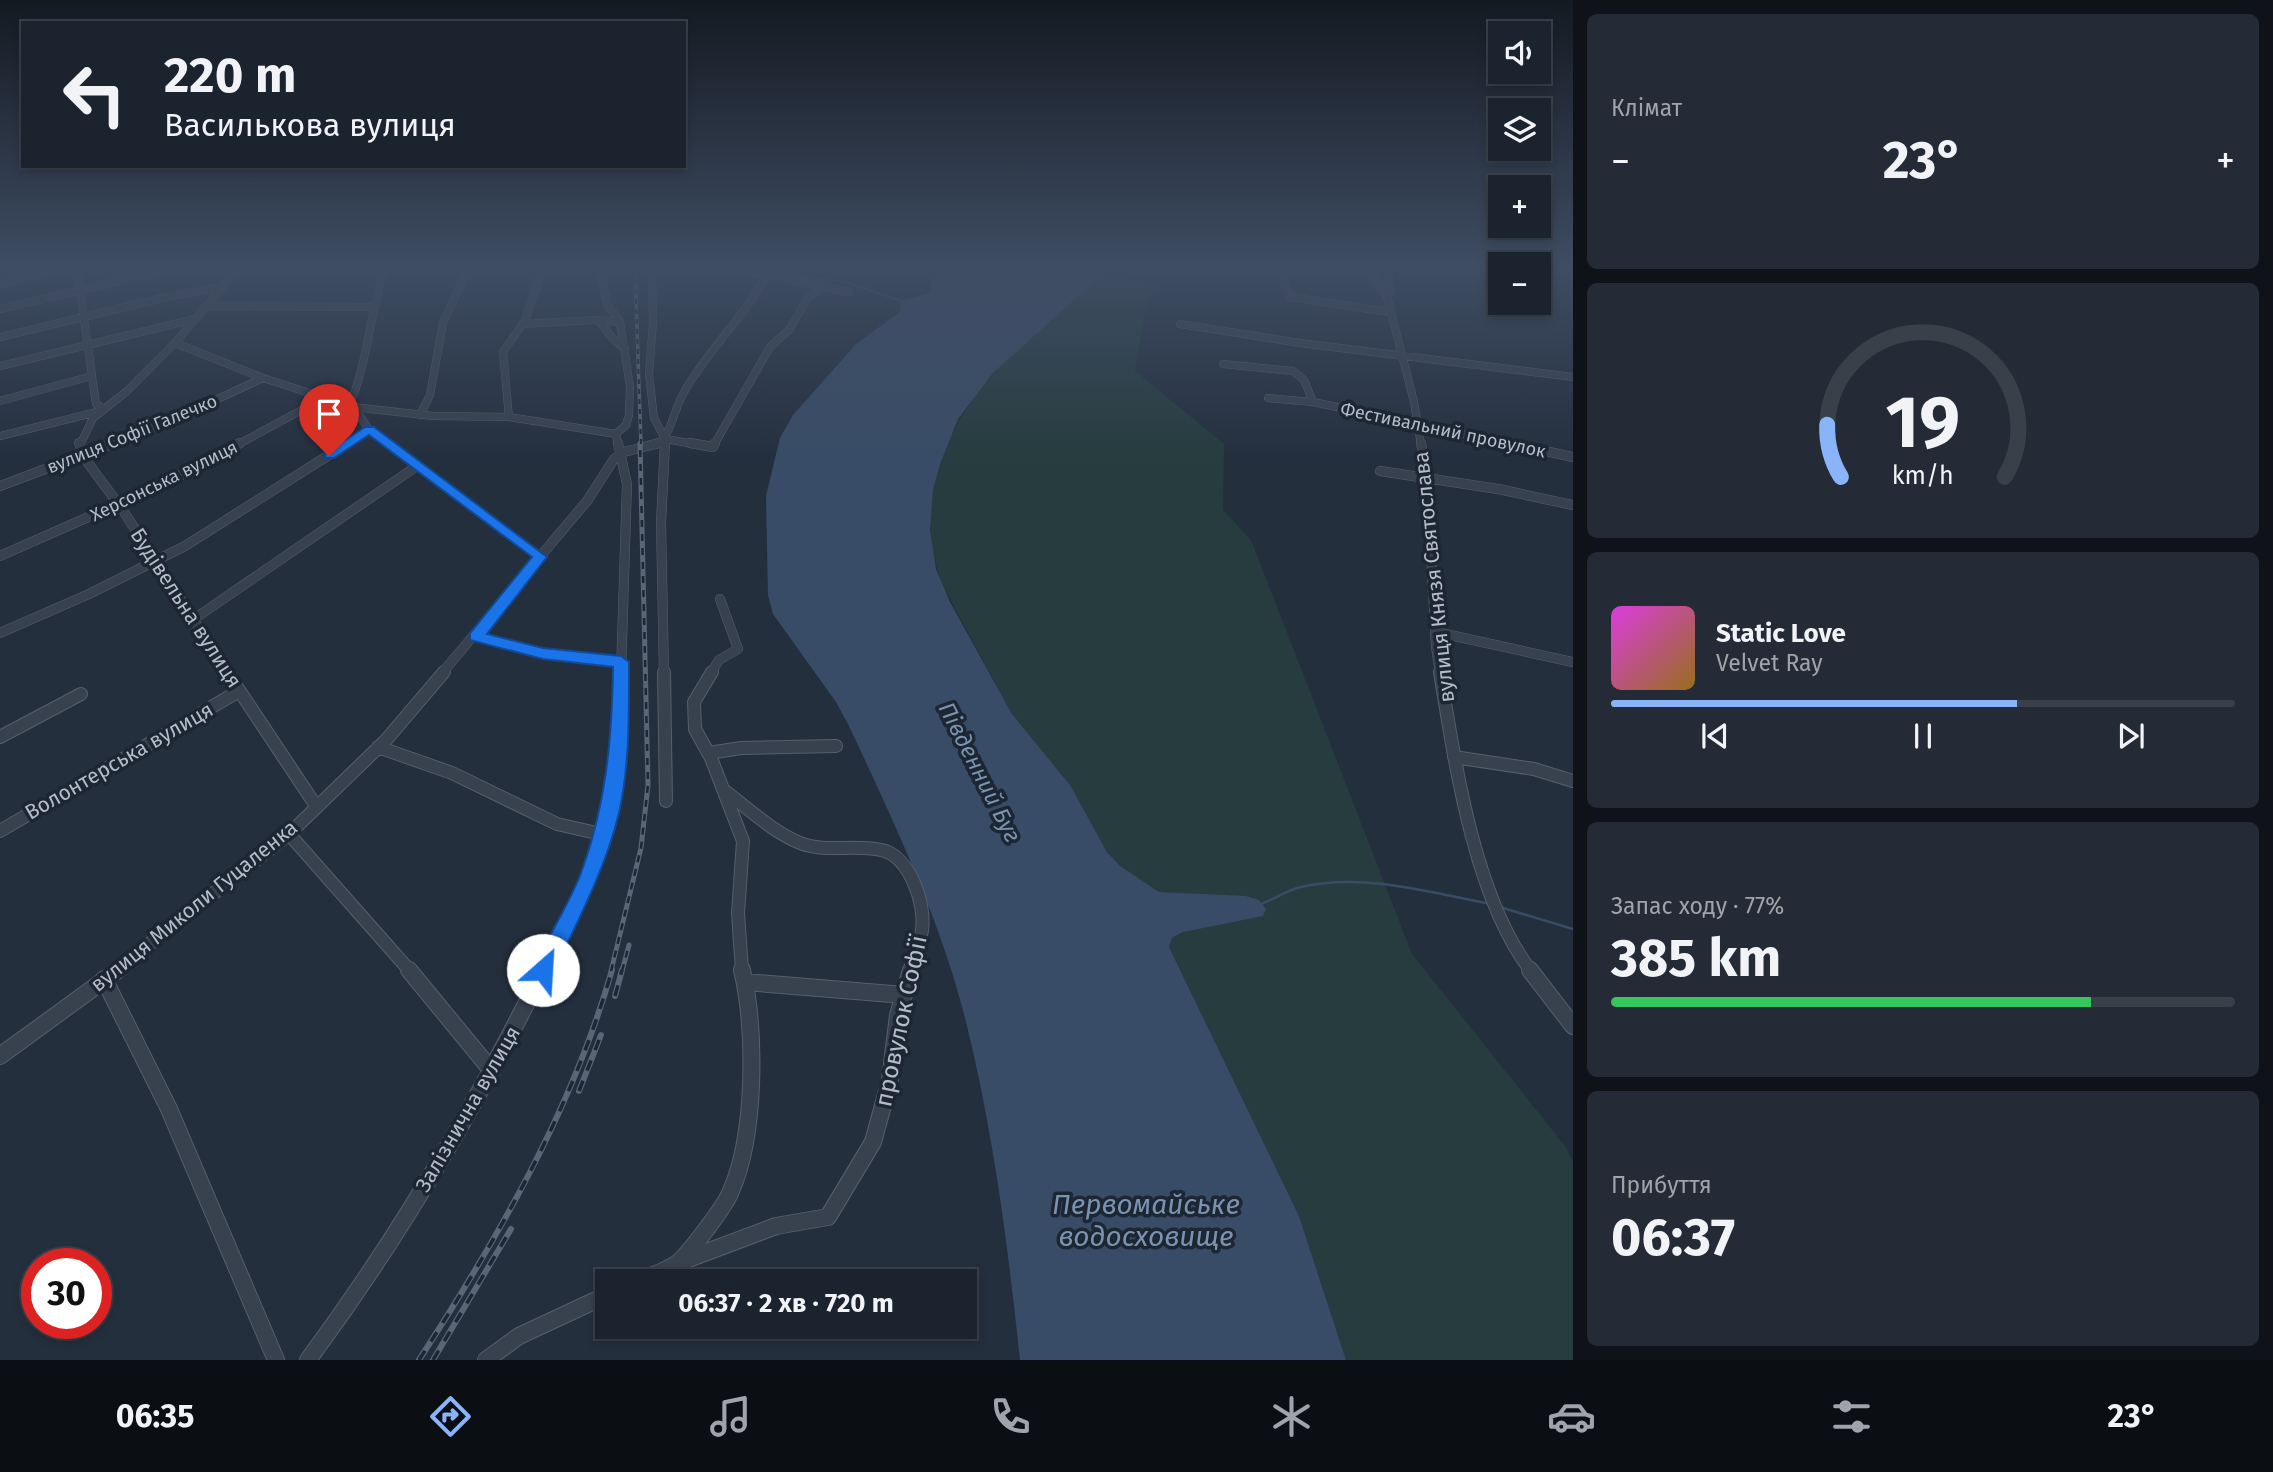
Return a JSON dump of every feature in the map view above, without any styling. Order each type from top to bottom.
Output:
[{"type":"street","points":[[0,337],[18,332]]},
{"type":"street","points":[[86,332],[96,404],[102,410]]},
{"type":"street","points":[[0,366],[137,332]]},
{"type":"street","points":[[82,456],[79,443],[82,434],[102,410],[127,391],[184,332]]},
{"type":"street","points":[[368,332],[354,407],[369,430],[540,557]]},
{"type":"street","points":[[420,415],[432,387],[442,332]]},
{"type":"street","points":[[509,417],[503,352],[516,332]]},
{"type":"street","points":[[607,332],[611,340],[625,348]]},
{"type":"street","points":[[175,343],[263,378],[354,407],[420,415],[509,417],[616,434],[626,425],[629,415],[623,332]]},
{"type":"street","points":[[652,332],[649,374],[654,418],[665,439]]},
{"type":"street","points":[[666,801],[662,685],[665,628],[661,523],[665,439],[668,424],[687,386],[731,332]]},
{"type":"street","points":[[620,454],[651,447],[665,439],[713,447],[770,347],[786,332]]},
{"type":"street","points":[[1233,332],[1573,377]]},
{"type":"street","name":"вулиця Князя Святослава","points":[[1395,332],[1418,422],[1427,479],[1436,632],[1454,757],[1486,881],[1501,918],[1523,961],[1573,1026]]},
{"type":"street","name":"Фестивальний провулок","points":[[1223,364],[1293,371],[1304,380],[1313,402]]},
{"type":"street","points":[[0,401],[92,376]]},
{"type":"street","name":"вулиця Софії Галечко","points":[[0,486],[157,427],[263,378]]},
{"type":"street","name":"Херсонська вулиця","points":[[0,556],[120,505],[324,398]]},
{"type":"street","name":"Фестивальний провулок","points":[[1268,398],[1313,402],[1418,422],[1573,457]]},
{"type":"street","points":[[0,436],[102,410]]},
{"type":"street","points":[[0,633],[154,562],[248,508],[369,430]]},
{"type":"street","name":"Залізнична вулиця","points":[[308,1360],[356,1295],[433,1174],[492,1071],[589,877],[610,812],[620,737],[621,566],[627,484],[616,434]]},
{"type":"street","name":"вулиця Миколи Гуцаленка","points":[[0,1056],[104,979],[289,834],[378,747],[476,636],[587,501],[620,454]]},
{"type":"street","name":"Будівельна вулиця","points":[[82,456],[120,505],[191,621],[316,806]]},
{"type":"street","points":[[191,621],[417,466]]},
{"type":"street","points":[[1380,471],[1573,505]]},
{"type":"street","points":[[680,1262],[731,1193],[745,1144],[751,1063],[745,982],[740,961],[738,913],[743,841],[709,753],[695,729],[695,702],[719,660],[738,649],[720,598]]},
{"type":"street","points":[[1436,632],[1573,662]]},
{"type":"street","points":[[476,636],[543,653],[621,662]]},
{"type":"street","name":"Волонтерська вулиця","points":[[0,831],[239,691]]},
{"type":"street","points":[[0,737],[81,694]]},
{"type":"street","points":[[709,753],[755,744],[795,749],[836,746]]},
{"type":"street","points":[[378,747],[452,773],[556,824],[601,834]]},
{"type":"street","points":[[1454,757],[1534,769],[1573,781]]},
{"type":"street","name":"провулок Софії","points":[[665,1269],[776,1226],[828,1217],[873,1142],[890,1080],[904,995],[923,916],[919,895],[900,858],[888,851],[871,848],[835,850],[802,844],[724,790]]},
{"type":"street","points":[[289,834],[386,942],[492,1071]]},
{"type":"street","points":[[104,979],[169,1109],[275,1360]]},
{"type":"street","points":[[745,982],[904,995]]},
{"type":"street","points":[[486,1360],[519,1336],[595,1301]]},
{"type":"green space","points":[[1034,332],[1141,332],[1135,371],[1224,444],[1223,510],[1251,540],[1412,954],[1565,1146],[1573,1162],[1573,1360],[1346,1360],[1299,1216],[1169,947],[1172,938],[1191,929],[1263,916],[1252,897],[1159,892],[1120,867],[1107,852],[1070,785],[1012,714],[942,584],[931,535],[933,490],[946,447],[967,408],[996,371]]},
{"type":"water","name":"Первомайське водосховище","points":[[872,332],[1038,332],[993,373],[958,419],[933,490],[930,530],[936,569],[950,602],[1012,714],[1070,785],[1107,852],[1120,866],[1159,892],[1246,896],[1259,900],[1266,909],[1263,916],[1183,932],[1172,938],[1169,947],[1299,1216],[1346,1360],[1020,1360],[1005,1234],[985,1109],[967,1026],[945,950],[916,873],[849,726],[836,702],[773,614],[768,595],[766,496],[780,438],[793,415],[857,343]]},
{"type":"waterway","points":[[1261,904],[1301,887],[1348,882],[1396,886],[1490,904]]},
{"type":"waterway","points":[[1503,908],[1573,929]]},
{"type":"railway","points":[[637,332],[641,445]]},
{"type":"railway","points":[[611,971],[641,848],[648,785],[640,443]]},
{"type":"railway","points":[[622,971],[629,945]]},
{"type":"railway","points":[[419,1360],[477,1267],[530,1172],[576,1073],[612,970]]},
{"type":"railway","points":[[615,996],[622,970]]},
{"type":"railway","points":[[579,1091],[601,1035]]},
{"type":"railway","points":[[433,1360],[511,1229]]},
{"type":"route","points":[[329,456],[369,430],[540,557],[476,636],[543,653],[621,662],[620,737],[610,812],[589,877],[543,970]]},
{"type":"water label","name":"Південний Буг","points":[[980,772]]}]
